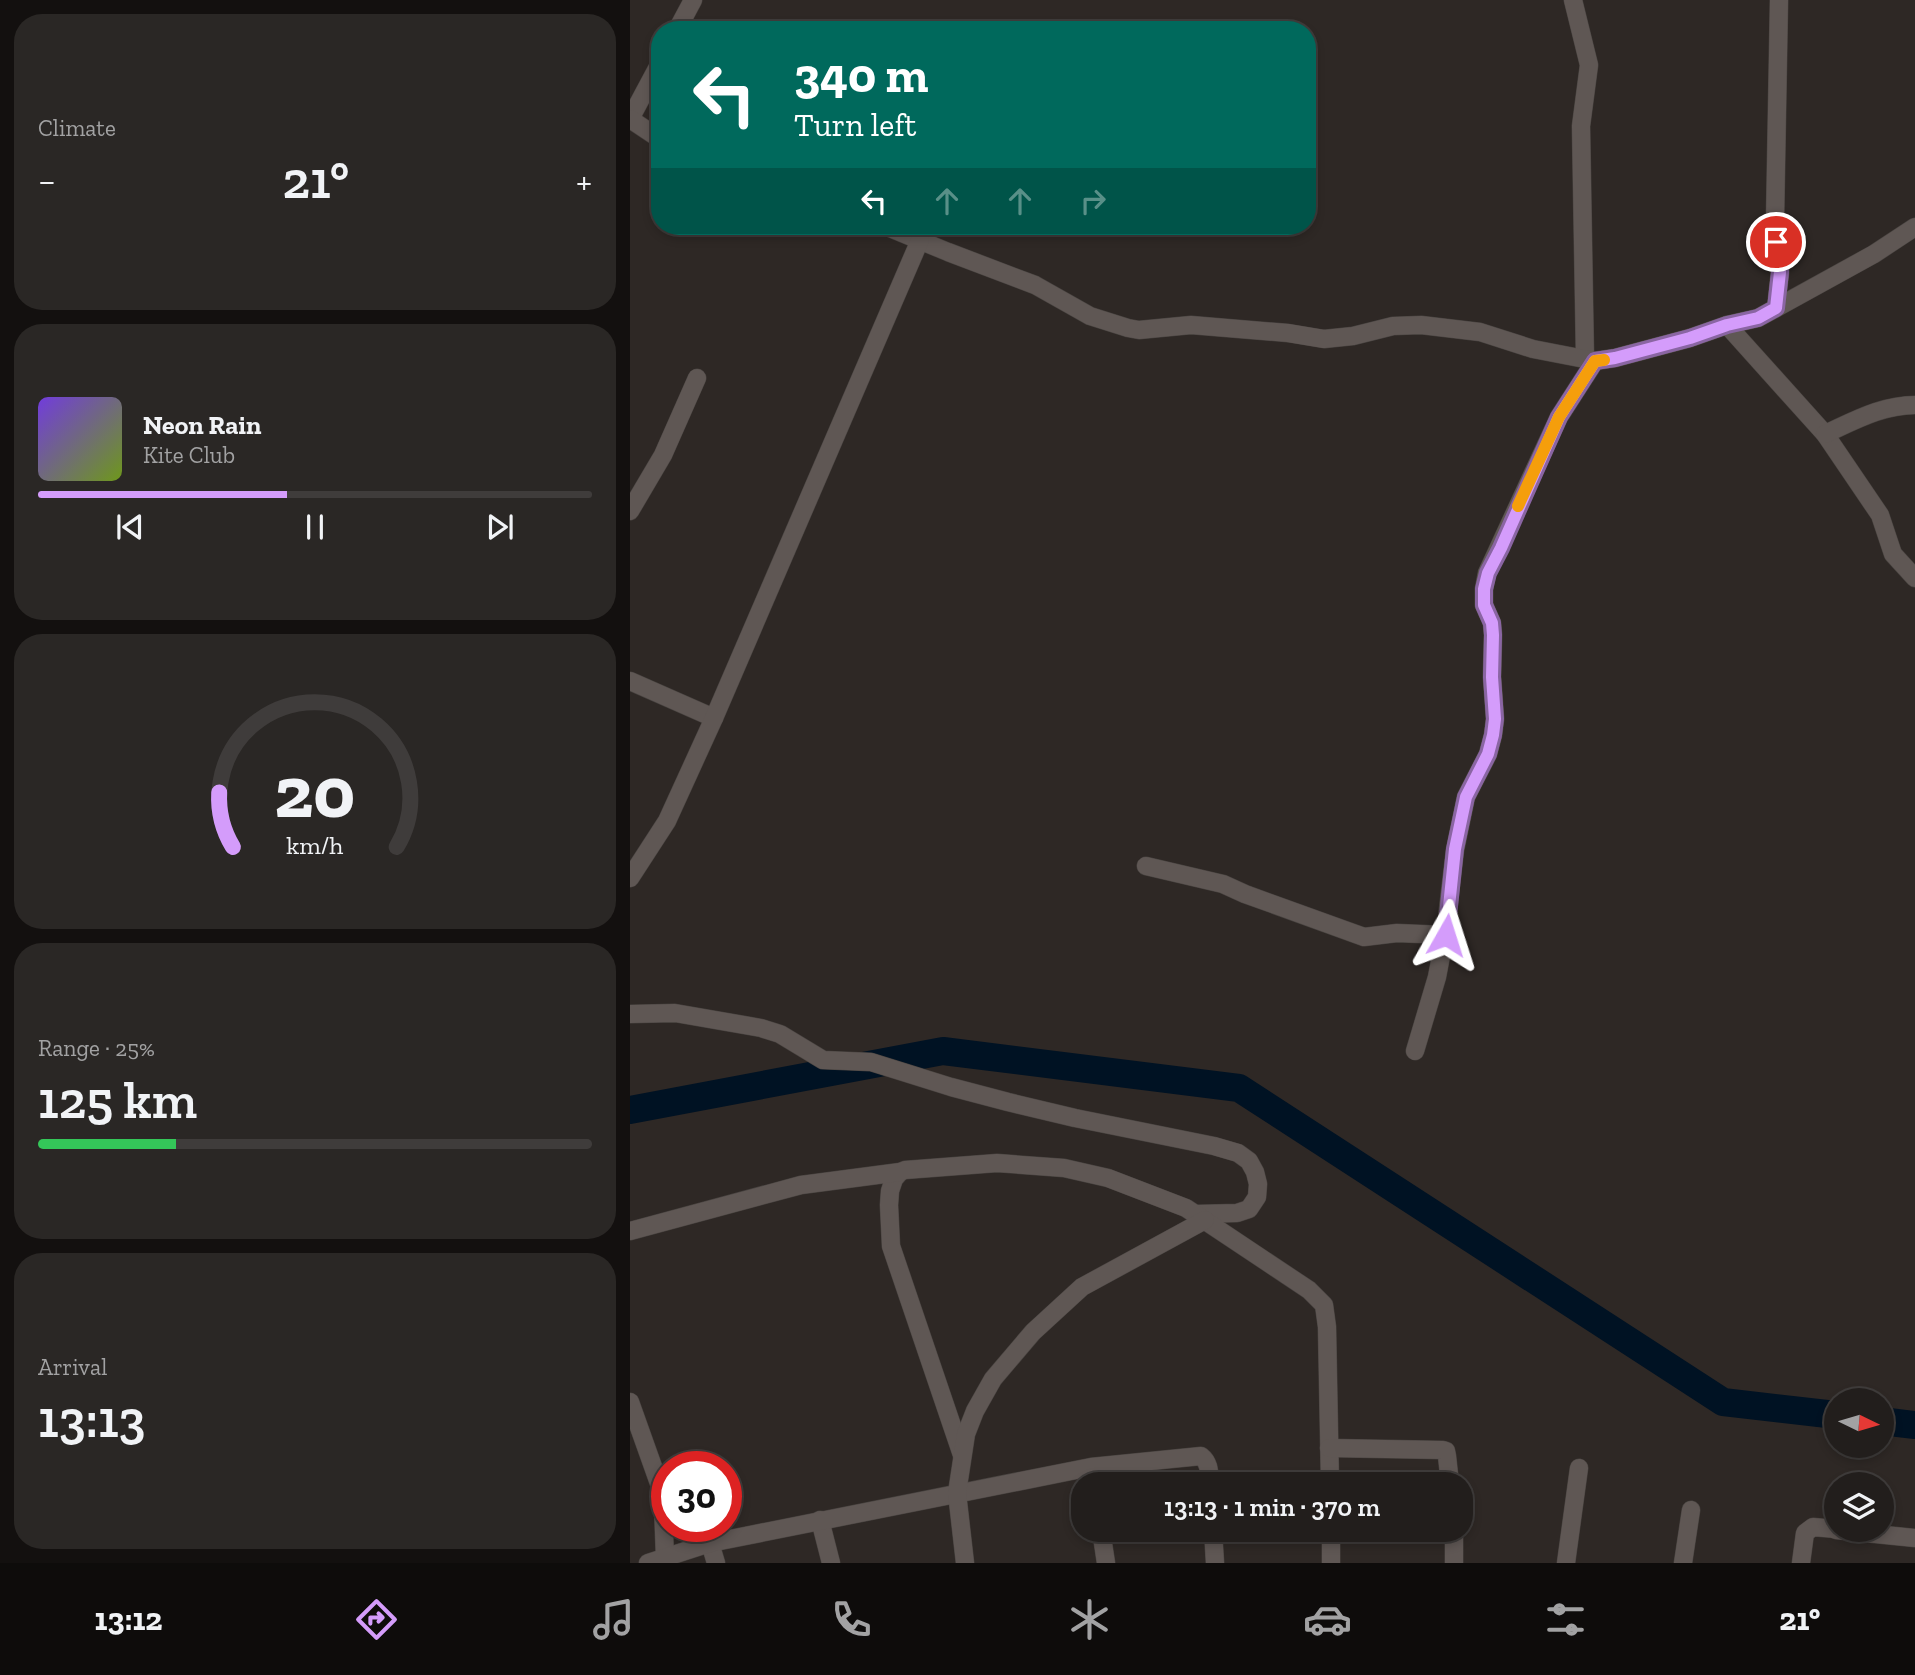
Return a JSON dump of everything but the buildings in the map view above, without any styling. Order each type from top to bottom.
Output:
[{"type":"street","points":[[682,21],[693,0]]},
{"type":"street","points":[[1415,1051],[1437,977],[1446,935],[1455,849],[1466,797],[1488,754],[1493,735],[1493,635],[1492,623],[1484,605],[1488,573],[1559,417],[1590,360],[1581,126],[1589,65],[1573,0]]},
{"type":"street","points":[[1776,308],[1780,272],[1775,221],[1779,0]]},
{"type":"street","points":[[651,80],[630,119],[651,133]]},
{"type":"street","points":[[908,235],[1035,285],[1090,316],[1128,328],[1139,330],[1191,325],[1275,331],[1324,339],[1353,336],[1394,326],[1432,326],[1479,332],[1533,349],[1590,360],[1615,358],[1758,318],[1874,254],[1915,227]]},
{"type":"street","points":[[630,878],[667,821],[714,718],[920,240]]},
{"type":"street","points":[[1727,325],[1825,434],[1880,515],[1893,554],[1915,578]]},
{"type":"street","points":[[630,511],[663,455],[697,378]]},
{"type":"street","points":[[1825,434],[1896,405],[1915,405]]},
{"type":"street","points":[[630,681],[714,718]]},
{"type":"street","points":[[1146,866],[1223,884],[1364,937],[1397,933],[1446,935]]},
{"type":"street","points":[[630,1013],[675,1013],[761,1027],[780,1034],[823,1060],[871,1062],[951,1087],[1048,1112],[1214,1146],[1238,1153],[1249,1161],[1258,1184],[1257,1197],[1249,1209],[1200,1217],[1082,1287],[1033,1332],[993,1379],[975,1410],[966,1434],[957,1493],[965,1563]]},
{"type":"street","points":[[630,1231],[801,1185],[905,1170],[997,1163],[1064,1168],[1108,1178],[1166,1200],[1200,1217],[1309,1290],[1324,1305],[1327,1320],[1330,1472]]},
{"type":"street","points":[[900,1172],[890,1191],[891,1246],[963,1458]]},
{"type":"street","points":[[630,1402],[660,1489],[663,1506],[656,1560],[710,1544],[957,1493],[1071,1479]]},
{"type":"street","points":[[1329,1448],[1443,1450],[1446,1451],[1449,1472]]},
{"type":"street","points":[[1114,1472],[1201,1456],[1206,1460],[1209,1472]]},
{"type":"street","points":[[1566,1563],[1579,1468]]},
{"type":"street","points":[[1683,1563],[1691,1510]]},
{"type":"street","points":[[820,1520],[831,1563]]},
{"type":"street","points":[[1801,1563],[1805,1533],[1812,1527],[1824,1528]]},
{"type":"street","points":[[1894,1536],[1915,1538]]},
{"type":"street","points":[[1103,1542],[1106,1563]]},
{"type":"street","points":[[1214,1542],[1216,1563]]},
{"type":"street","points":[[1331,1542],[1331,1563]]},
{"type":"street","points":[[1454,1542],[1454,1563]]},
{"type":"street","points":[[710,1544],[716,1563]]},
{"type":"waterway","points":[[630,1110],[943,1051],[1239,1088],[1723,1402],[1824,1414]]},
{"type":"waterway","points":[[1894,1423],[1915,1425]]},
{"type":"slow traffic","points":[[1518,506],[1559,417],[1595,361],[1604,360]]},
{"type":"route","points":[[1446,935],[1455,849],[1466,797],[1488,754],[1495,719],[1492,623],[1484,605],[1484,589],[1488,573],[1559,417],[1595,361],[1690,338],[1758,318],[1776,308],[1780,272],[1776,242]]}]
